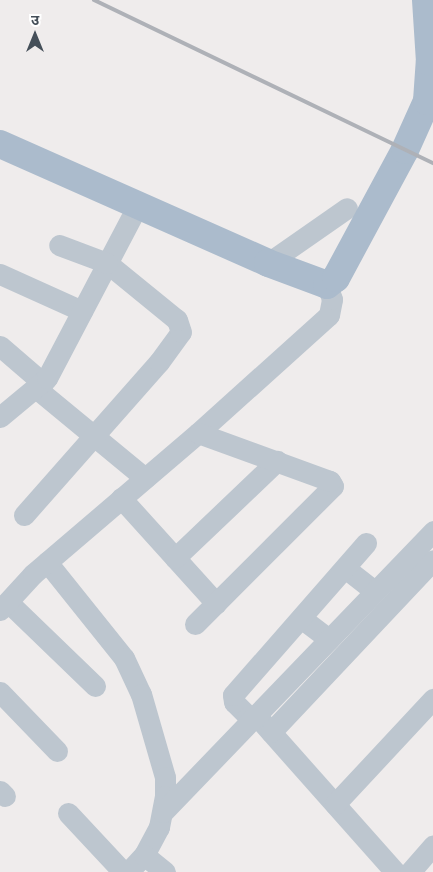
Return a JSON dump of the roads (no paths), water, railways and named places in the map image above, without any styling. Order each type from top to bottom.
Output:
[{"type":"main road","points":[[0,144],[268,263],[326,285],[336,278],[405,150],[430,97],[426,0]]},
{"type":"street","points":[[0,417],[40,386],[138,205]]},
{"type":"street","points":[[268,263],[347,208]]},
{"type":"street","points":[[24,515],[159,362],[181,332],[177,320],[107,263],[59,245]]},
{"type":"street","points":[[0,274],[82,311]]},
{"type":"street","points":[[95,686],[4,606],[47,562],[198,433],[329,316],[332,299],[326,285]]},
{"type":"street","points":[[0,346],[40,386],[145,478]]},
{"type":"street","points":[[195,624],[333,486],[330,481],[198,433]]},
{"type":"street","points":[[175,558],[277,461]]},
{"type":"street","points":[[121,498],[216,603]]},
{"type":"street","points":[[128,872],[144,855],[163,812],[433,531]]},
{"type":"street","points":[[366,543],[234,695],[234,702],[271,732],[395,872]]},
{"type":"street","points":[[271,732],[433,560]]},
{"type":"street","points":[[47,562],[113,641],[133,675],[165,777],[163,812]]},
{"type":"street","points":[[345,568],[374,591]]},
{"type":"street","points":[[301,618],[329,639]]},
{"type":"street","points":[[0,692],[57,752]]},
{"type":"street","points":[[335,804],[433,699]]},
{"type":"street","points":[[68,813],[123,872]]},
{"type":"street","points":[[410,872],[433,846]]},
{"type":"street","points":[[144,855],[164,872]]},
{"type":"railway","points":[[94,0],[433,163]]}]
